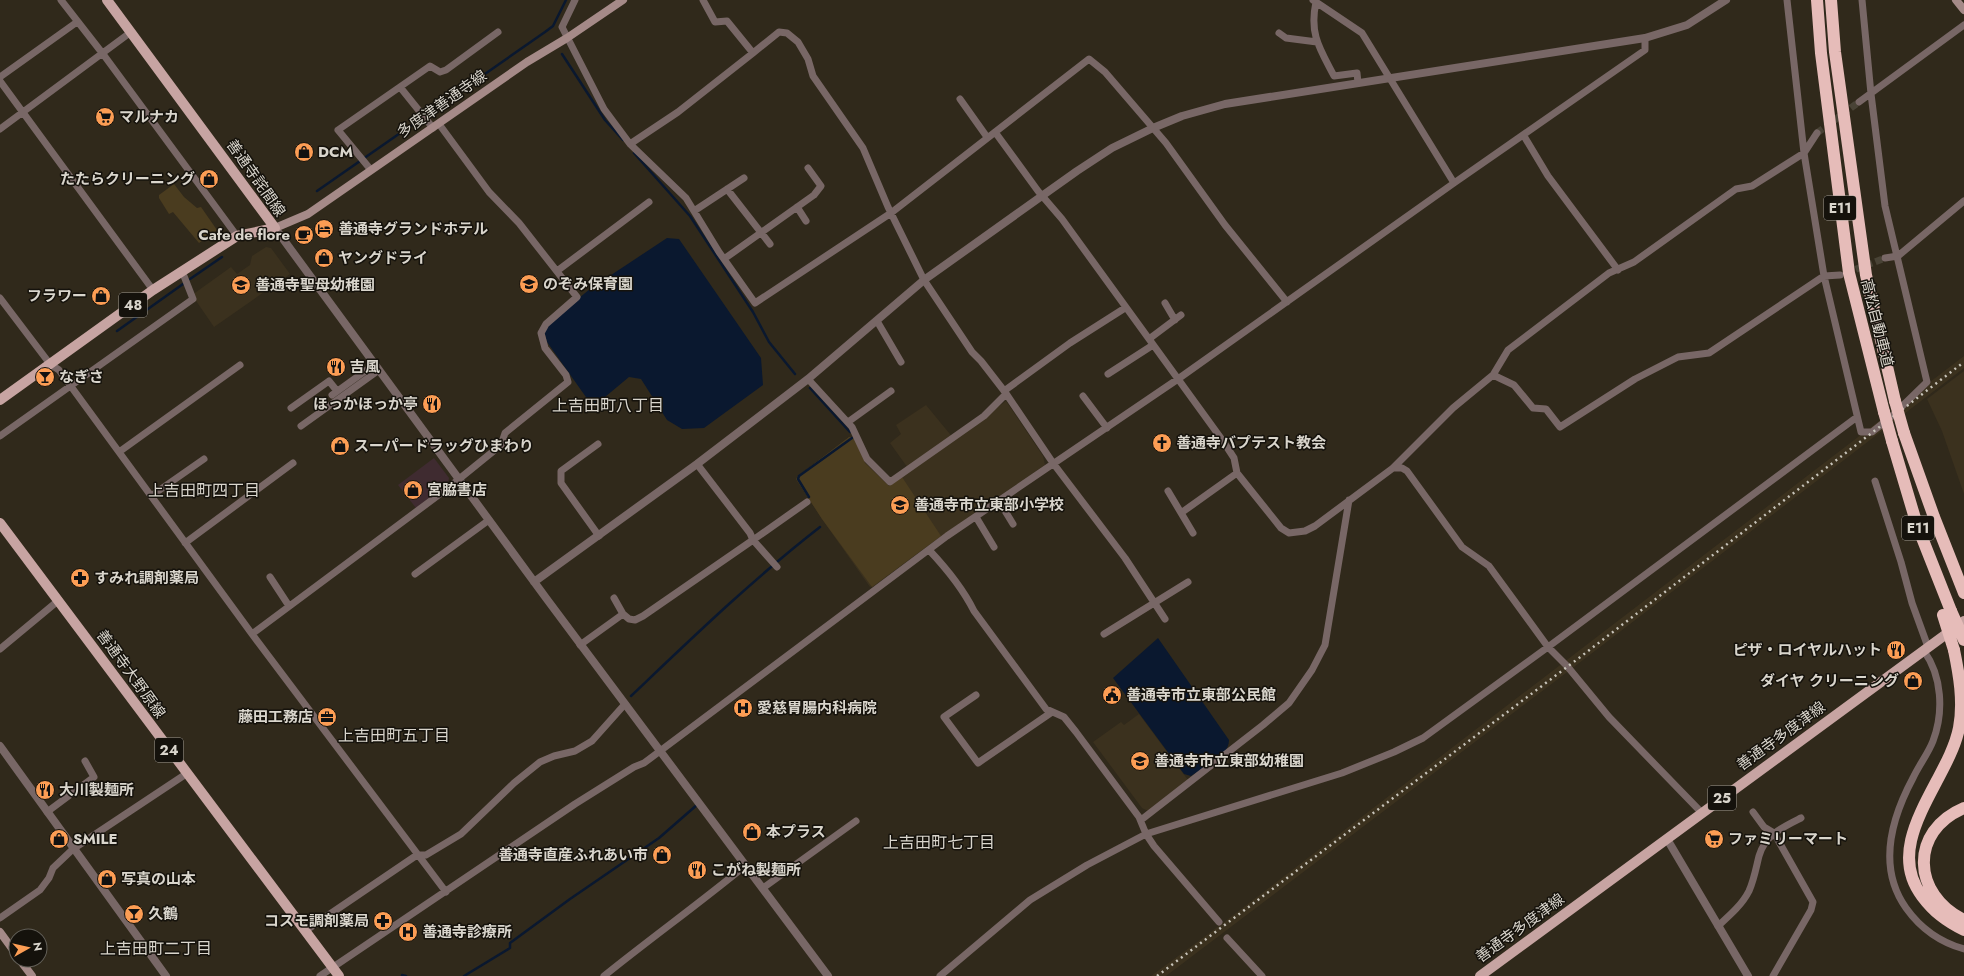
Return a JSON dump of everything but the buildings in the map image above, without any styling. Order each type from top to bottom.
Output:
[{"type":"highway","name":"高松自動車道","points":[[1816,0],[1821,52],[1849,273],[1892,441],[1917,525],[1931,560],[1947,613]]},
{"type":"highway","name":"高松自動車道","points":[[1831,0],[1835,52],[1866,275],[1895,400],[1910,453],[1964,593]]},
{"type":"highway","points":[[1910,453],[1964,573]]},
{"type":"highway","points":[[1947,613],[1964,640]]},
{"type":"highway","points":[[1947,613],[1960,692],[1959,727],[1951,752],[1912,832],[1910,862],[1912,879],[1924,898],[1944,920],[1964,930]]},
{"type":"highway","points":[[1964,808],[1946,818],[1936,827],[1929,838],[1923,861],[1924,874],[1928,887],[1935,898],[1950,912],[1964,920]]},
{"type":"main road","name":"善通寺詫間線","points":[[0,400],[153,290],[237,236],[275,228],[107,0]]},
{"type":"main road","name":"多度津善通寺線","points":[[275,228],[308,214],[527,62],[567,38],[623,0]]},
{"type":"main road","points":[[1956,0],[1964,10]]},
{"type":"main road","name":"善通寺大野原線","points":[[0,523],[338,976]]},
{"type":"main road","name":"善通寺多度津線","points":[[1480,976],[1964,621]]},
{"type":"main road","points":[[0,932],[8,943]]},
{"type":"street","points":[[61,0],[103,54],[237,236]]},
{"type":"street","points":[[575,0],[562,27],[604,109],[630,144],[686,198],[724,259],[755,303],[891,213],[1089,59],[1105,72],[1166,143],[1225,225],[1287,302]]},
{"type":"street","points":[[703,0],[715,22],[727,21],[753,53]]},
{"type":"street","points":[[534,582],[697,464],[808,379],[924,280],[1112,148],[1153,128],[1197,111],[1225,104],[1645,38],[1687,25],[1726,0]]},
{"type":"street","points":[[1787,0],[1804,153],[1824,276],[1861,432],[1872,432],[1892,416],[1928,382],[1885,206],[1871,94],[1862,0]]},
{"type":"street","points":[[1315,1],[1314,27],[1317,42],[1334,76],[1357,73],[1358,83]]},
{"type":"street","points":[[1315,1],[1362,33],[1454,184]]},
{"type":"street","points":[[0,77],[77,22]]},
{"type":"street","points":[[1859,102],[1964,25]]},
{"type":"street","points":[[0,130],[131,32]]},
{"type":"street","points":[[371,170],[338,130],[430,66],[440,72],[446,70],[498,32]]},
{"type":"street","points":[[630,144],[678,112],[779,32],[788,33],[798,42],[808,60],[813,76],[863,148],[891,213],[924,280],[972,352],[981,361],[1005,393],[1053,463],[1125,558],[1165,619]]},
{"type":"street","points":[[1278,33],[1286,38],[1317,42]]},
{"type":"street","points":[[320,976],[575,804],[660,752],[976,516],[1178,379],[1645,50],[1645,38]]},
{"type":"street","points":[[0,81],[153,290]]},
{"type":"street","points":[[252,634],[377,542],[459,479],[501,445],[506,433],[568,382],[566,375],[545,348],[541,333],[546,324],[577,297],[519,223],[489,192],[436,126],[424,116],[400,87]]},
{"type":"street","points":[[960,99],[987,137]]},
{"type":"street","points":[[995,132],[1042,196],[1062,219],[1125,308],[1223,441],[1234,458],[1237,473],[1282,528],[1289,533],[1305,530],[1315,526],[1394,468],[1453,408],[1493,375],[1508,350],[1609,273],[1634,262],[1736,189],[1752,186],[1804,153],[1817,133]]},
{"type":"street","points":[[1524,136],[1548,176],[1618,270]]},
{"type":"street","points":[[724,259],[814,195],[821,186],[808,168]]},
{"type":"street","points":[[694,211],[744,178]]},
{"type":"street","points":[[727,189],[770,244]]},
{"type":"street","points":[[1885,258],[1898,256],[1964,201]]},
{"type":"street","points":[[557,271],[649,202]]},
{"type":"street","points":[[796,208],[806,221]]},
{"type":"street","points":[[275,228],[580,645],[746,864],[828,976]]},
{"type":"street","points":[[0,436],[193,299],[182,271]]},
{"type":"street","points":[[1493,375],[1514,385],[1533,408],[1546,409],[1560,428],[1629,382],[1678,357],[1709,353],[1824,276],[1840,275]]},
{"type":"street","points":[[0,298],[50,364],[59,370],[252,634],[446,892]]},
{"type":"street","points":[[1165,303],[1175,320]]},
{"type":"street","points":[[808,379],[852,427],[867,459],[890,482],[984,416],[1005,393],[1070,342],[1125,308]]},
{"type":"street","points":[[1108,374],[1151,342],[1181,315]]},
{"type":"street","points":[[877,321],[901,362]]},
{"type":"street","points":[[119,452],[240,365]]},
{"type":"street","points":[[291,408],[329,381],[335,393],[377,367]]},
{"type":"street","points":[[301,426],[377,367]]},
{"type":"street","points":[[848,422],[891,391]]},
{"type":"street","points":[[1083,396],[1107,428]]},
{"type":"street","points":[[940,976],[1030,900],[1087,864],[1146,834],[1342,773],[1394,752],[1423,738],[1857,417]]},
{"type":"street","points":[[598,444],[562,471],[561,483],[599,536]]},
{"type":"street","points":[[151,496],[204,459]]},
{"type":"street","points":[[185,543],[293,463]]},
{"type":"street","points":[[697,464],[750,533],[753,540],[775,566]]},
{"type":"street","points":[[1394,468],[1402,468],[1407,471],[1462,547],[1489,566],[1548,647],[1628,738],[1702,813]]},
{"type":"street","points":[[1181,513],[1237,473]]},
{"type":"street","points":[[1875,481],[1901,562],[1926,649],[1938,683],[1938,722],[1934,740],[1913,778],[1895,818],[1889,846],[1889,866],[1893,886],[1900,900],[1918,924],[1940,940],[1964,949]]},
{"type":"street","points":[[1168,491],[1193,532]]},
{"type":"street","points":[[1141,820],[1268,721],[1289,702],[1312,670],[1325,645],[1349,500]]},
{"type":"street","points":[[998,501],[1013,524]]},
{"type":"street","points":[[614,598],[623,614],[630,619],[636,620],[808,502]]},
{"type":"street","points":[[976,516],[994,547]]},
{"type":"street","points":[[415,574],[489,520]]},
{"type":"street","points":[[929,550],[953,576],[966,595],[974,611],[1046,709],[1064,717],[1141,820],[1146,834],[1183,882],[1219,922]]},
{"type":"street","points":[[270,577],[289,606]]},
{"type":"street","points":[[1104,634],[1188,582]]},
{"type":"street","points":[[0,649],[58,600]]},
{"type":"street","points":[[580,645],[623,614]]},
{"type":"street","points":[[976,695],[944,717],[978,763],[1052,712]]},
{"type":"street","points":[[305,931],[417,855],[426,854],[461,834],[514,783],[540,762],[554,756],[575,751],[592,741],[625,704]]},
{"type":"street","points":[[0,746],[166,976]]},
{"type":"street","points":[[47,812],[94,777],[85,760]]},
{"type":"street","points":[[0,918],[40,890],[49,878],[53,868],[73,849],[186,774]]},
{"type":"street","points":[[1754,812],[1764,828],[1774,833],[1791,860],[1813,902],[1811,910],[1774,976]]},
{"type":"street","points":[[1718,926],[1732,913],[1748,892],[1755,875],[1762,849],[1767,839],[1774,833],[1801,818]]},
{"type":"street","points":[[763,888],[856,821]]},
{"type":"street","points":[[1667,839],[1748,976]]},
{"type":"street","points":[[604,976],[669,924],[694,907],[746,864]]},
{"type":"street","points":[[1227,938],[1262,976]]},
{"type":"shaded area","points":[[174,184],[184,197],[197,208],[201,207],[217,230],[199,243],[173,212],[169,214],[159,198],[159,195]]},
{"type":"shaded area","name":"善通寺聖母幼稚園","points":[[266,247],[271,248],[290,274],[214,327],[192,295],[231,267],[237,274],[250,265],[252,256]]},
{"type":"shaded area","points":[[1964,356],[1964,368],[1570,670],[1166,976],[1151,976],[1219,926]]},
{"type":"shaded area","points":[[1964,371],[1964,494],[1942,431],[1927,399]]},
{"type":"shaded area","name":"善通寺市立東部小学校","points":[[1006,401],[1043,456],[1045,465],[920,551],[874,586],[870,587],[796,479],[798,476],[849,437],[854,437],[865,463],[889,486],[910,471],[890,443],[901,434],[896,425],[926,405],[954,439]]},
{"type":"shaded area","points":[[849,437],[854,437],[865,463],[889,486],[902,477],[941,536],[872,587],[822,519],[796,479]]},
{"type":"shaded area","points":[[434,458],[449,478],[448,483],[416,508],[398,485]]},
{"type":"shaded area","name":"善通寺市立東部幼稚園","points":[[1139,714],[1188,780],[1148,811],[1142,808],[1093,742],[1121,722],[1124,725]]},
{"type":"water","points":[[667,238],[679,239],[761,358],[763,385],[704,428],[682,429],[667,420],[641,379],[629,377],[593,407],[547,342],[544,331],[547,324],[590,289]]},
{"type":"water","points":[[1158,638],[1229,740],[1225,752],[1215,761],[1191,776],[1184,774],[1113,678]]},
{"type":"waterway","points":[[317,191],[553,26],[566,0]]},
{"type":"waterway","points":[[562,54],[605,120],[623,140]]},
{"type":"waterway","points":[[634,153],[690,216],[753,312],[769,342],[795,374]]},
{"type":"waterway","points":[[190,279],[222,257]]},
{"type":"waterway","points":[[117,331],[183,284]]},
{"type":"waterway","points":[[810,388],[850,432]]},
{"type":"waterway","points":[[809,497],[798,479],[799,476],[852,438]]},
{"type":"waterway","points":[[631,696],[747,588],[820,527]]},
{"type":"waterway","points":[[464,976],[510,948],[510,943],[570,899],[659,838],[698,804]]},
{"type":"waterway","points":[[402,975],[406,976]]},
{"type":"tunnel","points":[[1817,133],[1859,102]]},
{"type":"tunnel","points":[[1846,273],[1885,258]]},
{"type":"railway","points":[[1157,976],[1579,658],[1964,362]]},
{"type":"place","name":"マルナカ","points":[[105,117]]},
{"type":"place","name":"DCM","points":[[304,152]]},
{"type":"place","name":"たたらクリーニング","points":[[209,179]]},
{"type":"place","name":"善通寺グランドホテル","points":[[324,229]]},
{"type":"place","name":"Cafe de flore","points":[[304,235]]},
{"type":"place","name":"ヤングドライ","points":[[324,258]]},
{"type":"place","name":"のぞみ保育園","points":[[529,284]]},
{"type":"place","name":"善通寺聖母幼稚園","points":[[241,285]]},
{"type":"place","name":"フラワー","points":[[101,296]]},
{"type":"place","name":"吉風","points":[[336,367]]},
{"type":"place","name":"なぎさ","points":[[45,377]]},
{"type":"place","name":"ほっかほっか亭","points":[[432,404]]},
{"type":"place","name":"善通寺バプテスト教会","points":[[1162,443]]},
{"type":"place","name":"スーパードラッグひまわり","points":[[340,446]]},
{"type":"place","name":"宮脇書店","points":[[413,490]]},
{"type":"place","name":"善通寺市立東部小学校","points":[[900,505]]},
{"type":"place","name":"すみれ調剤薬局","points":[[80,578]]},
{"type":"place","name":"ピザ・ロイヤルハット","points":[[1896,650]]},
{"type":"place","name":"ダイヤ クリーニング","points":[[1913,681]]},
{"type":"place","name":"善通寺市立東部公民館","points":[[1112,695]]},
{"type":"place","name":"愛慈胃腸内科病院","points":[[743,708]]},
{"type":"place","name":"藤田工務店","points":[[327,717]]},
{"type":"place","name":"善通寺市立東部幼稚園","points":[[1140,761]]},
{"type":"place","name":"大川製麺所","points":[[45,790]]},
{"type":"place","name":"本プラス","points":[[752,832]]},
{"type":"place","name":"SMILE","points":[[59,839]]},
{"type":"place","name":"ファミリーマート","points":[[1714,839]]},
{"type":"place","name":"善通寺直産ふれあい市","points":[[662,855]]},
{"type":"place","name":"こがね製麺所","points":[[697,870]]},
{"type":"place","name":"写真の山本","points":[[107,879]]},
{"type":"place","name":"久鶴","points":[[134,914]]},
{"type":"place","name":"コスモ調剤薬局","points":[[383,921]]},
{"type":"place","name":"善通寺診療所","points":[[408,932]]},
{"type":"district","name":"上吉田町八丁目","points":[[608,405]]},
{"type":"district","name":"上吉田町四丁目","points":[[204,490]]},
{"type":"district","name":"上吉田町五丁目","points":[[394,735]]},
{"type":"district","name":"上吉田町七丁目","points":[[939,842]]},
{"type":"district","name":"上吉田町二丁目","points":[[156,948]]}]
